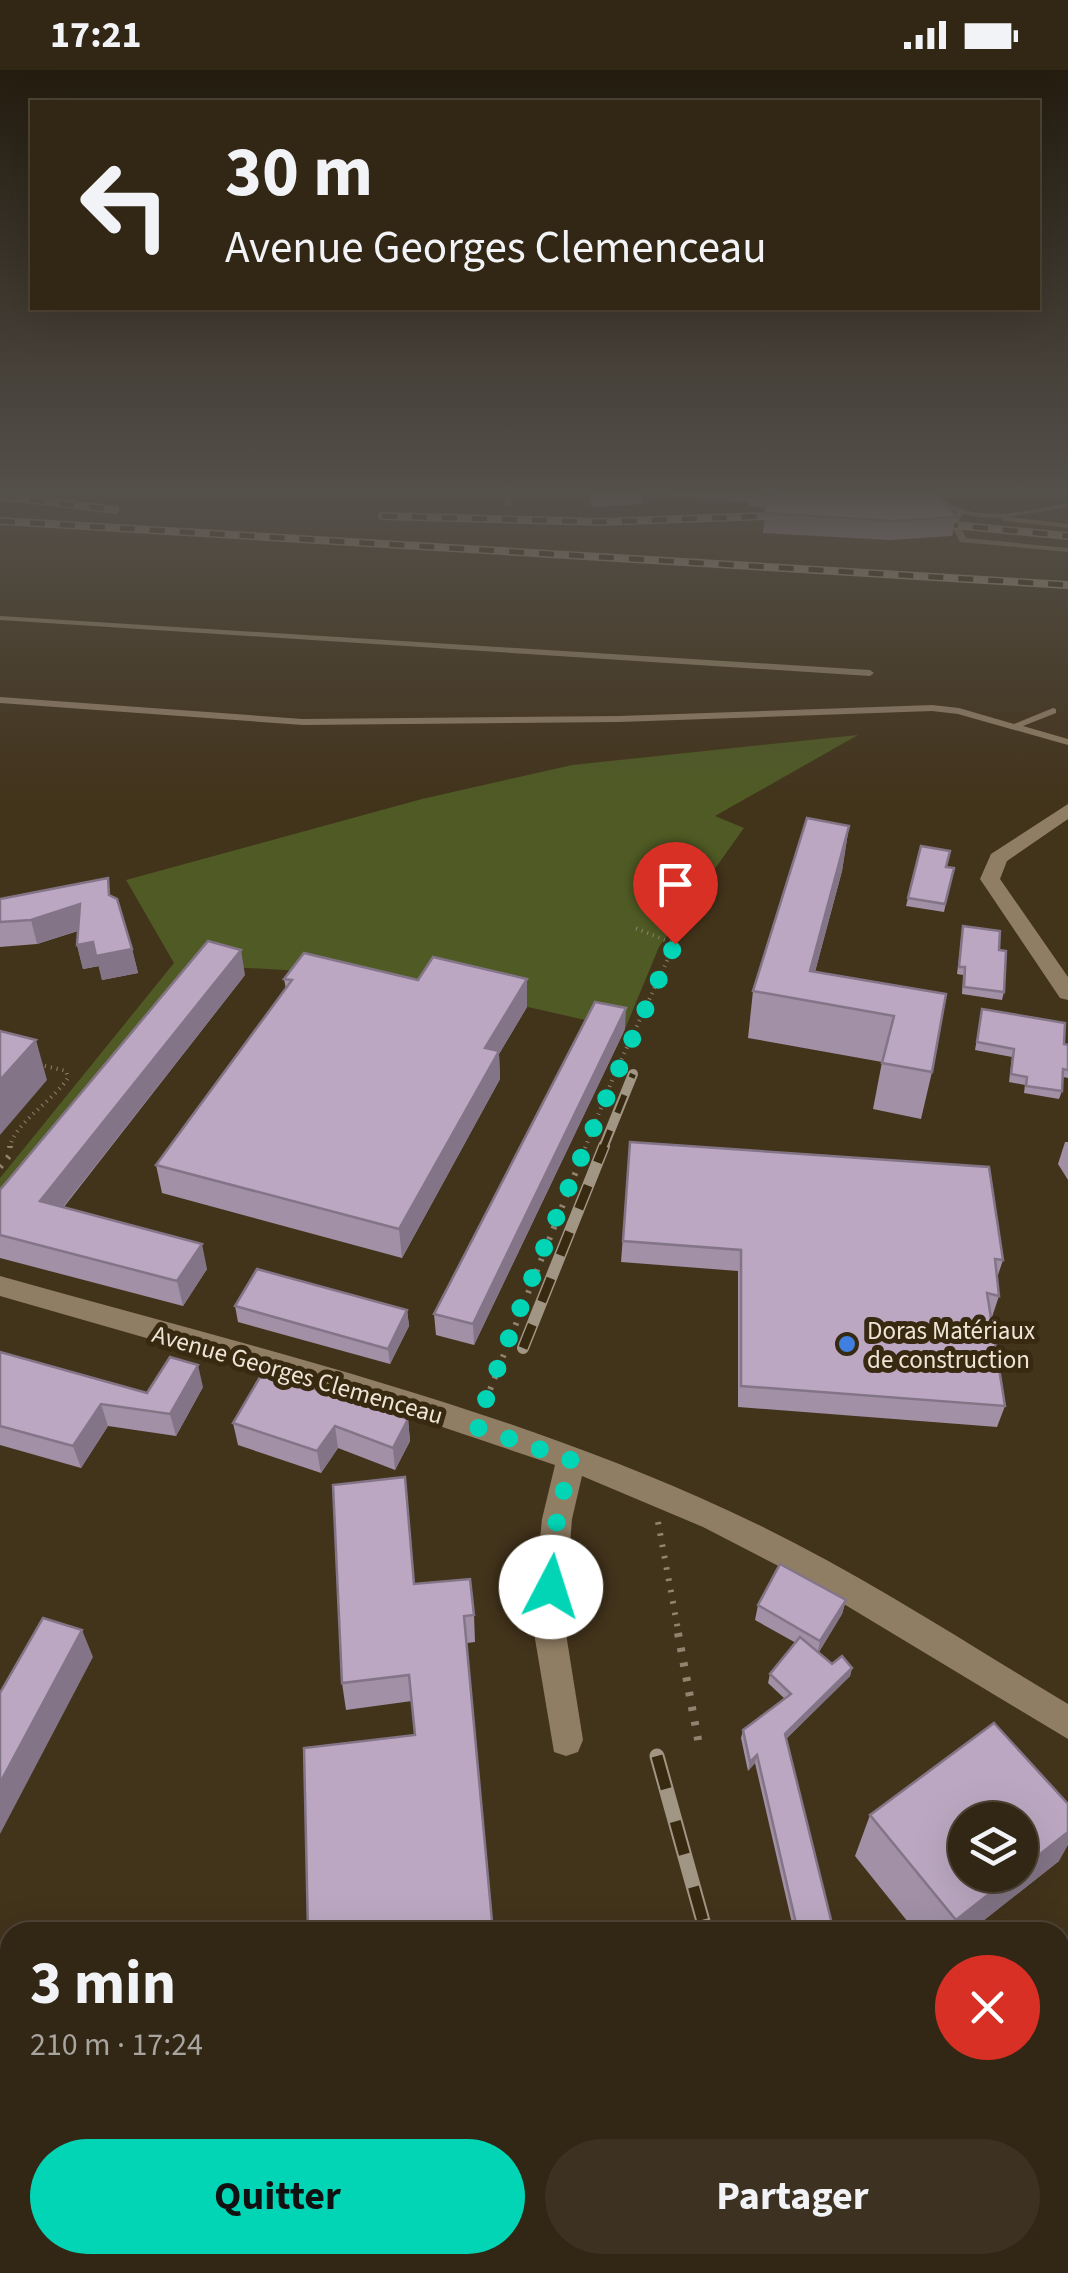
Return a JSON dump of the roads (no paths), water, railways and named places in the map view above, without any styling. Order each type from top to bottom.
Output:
[{"type":"street","points":[[1068,810],[998,858],[990,879],[1068,993]]},
{"type":"street","name":"Avenue Georges Clemenceau","points":[[0,1286],[476,1427],[652,1492],[802,1560],[1068,1723]]},
{"type":"street","points":[[566,1740],[548,1620],[557,1519],[571,1460]]},
{"type":"lane","points":[[0,618],[870,673]]},
{"type":"lane","points":[[0,700],[303,722],[656,718],[932,708],[1018,725],[1068,741]]},
{"type":"lane","points":[[1018,725],[1053,712]]},
{"type":"lane","points":[[980,716],[1068,741]]},
{"type":"railway","points":[[603,1148],[633,1074]]},
{"type":"railway","points":[[523,1348],[604,1146]]},
{"type":"railway","points":[[657,1756],[703,1922]]},
{"type":"place","name":"Doras Matériaux de construction","points":[[847,1344]]}]
